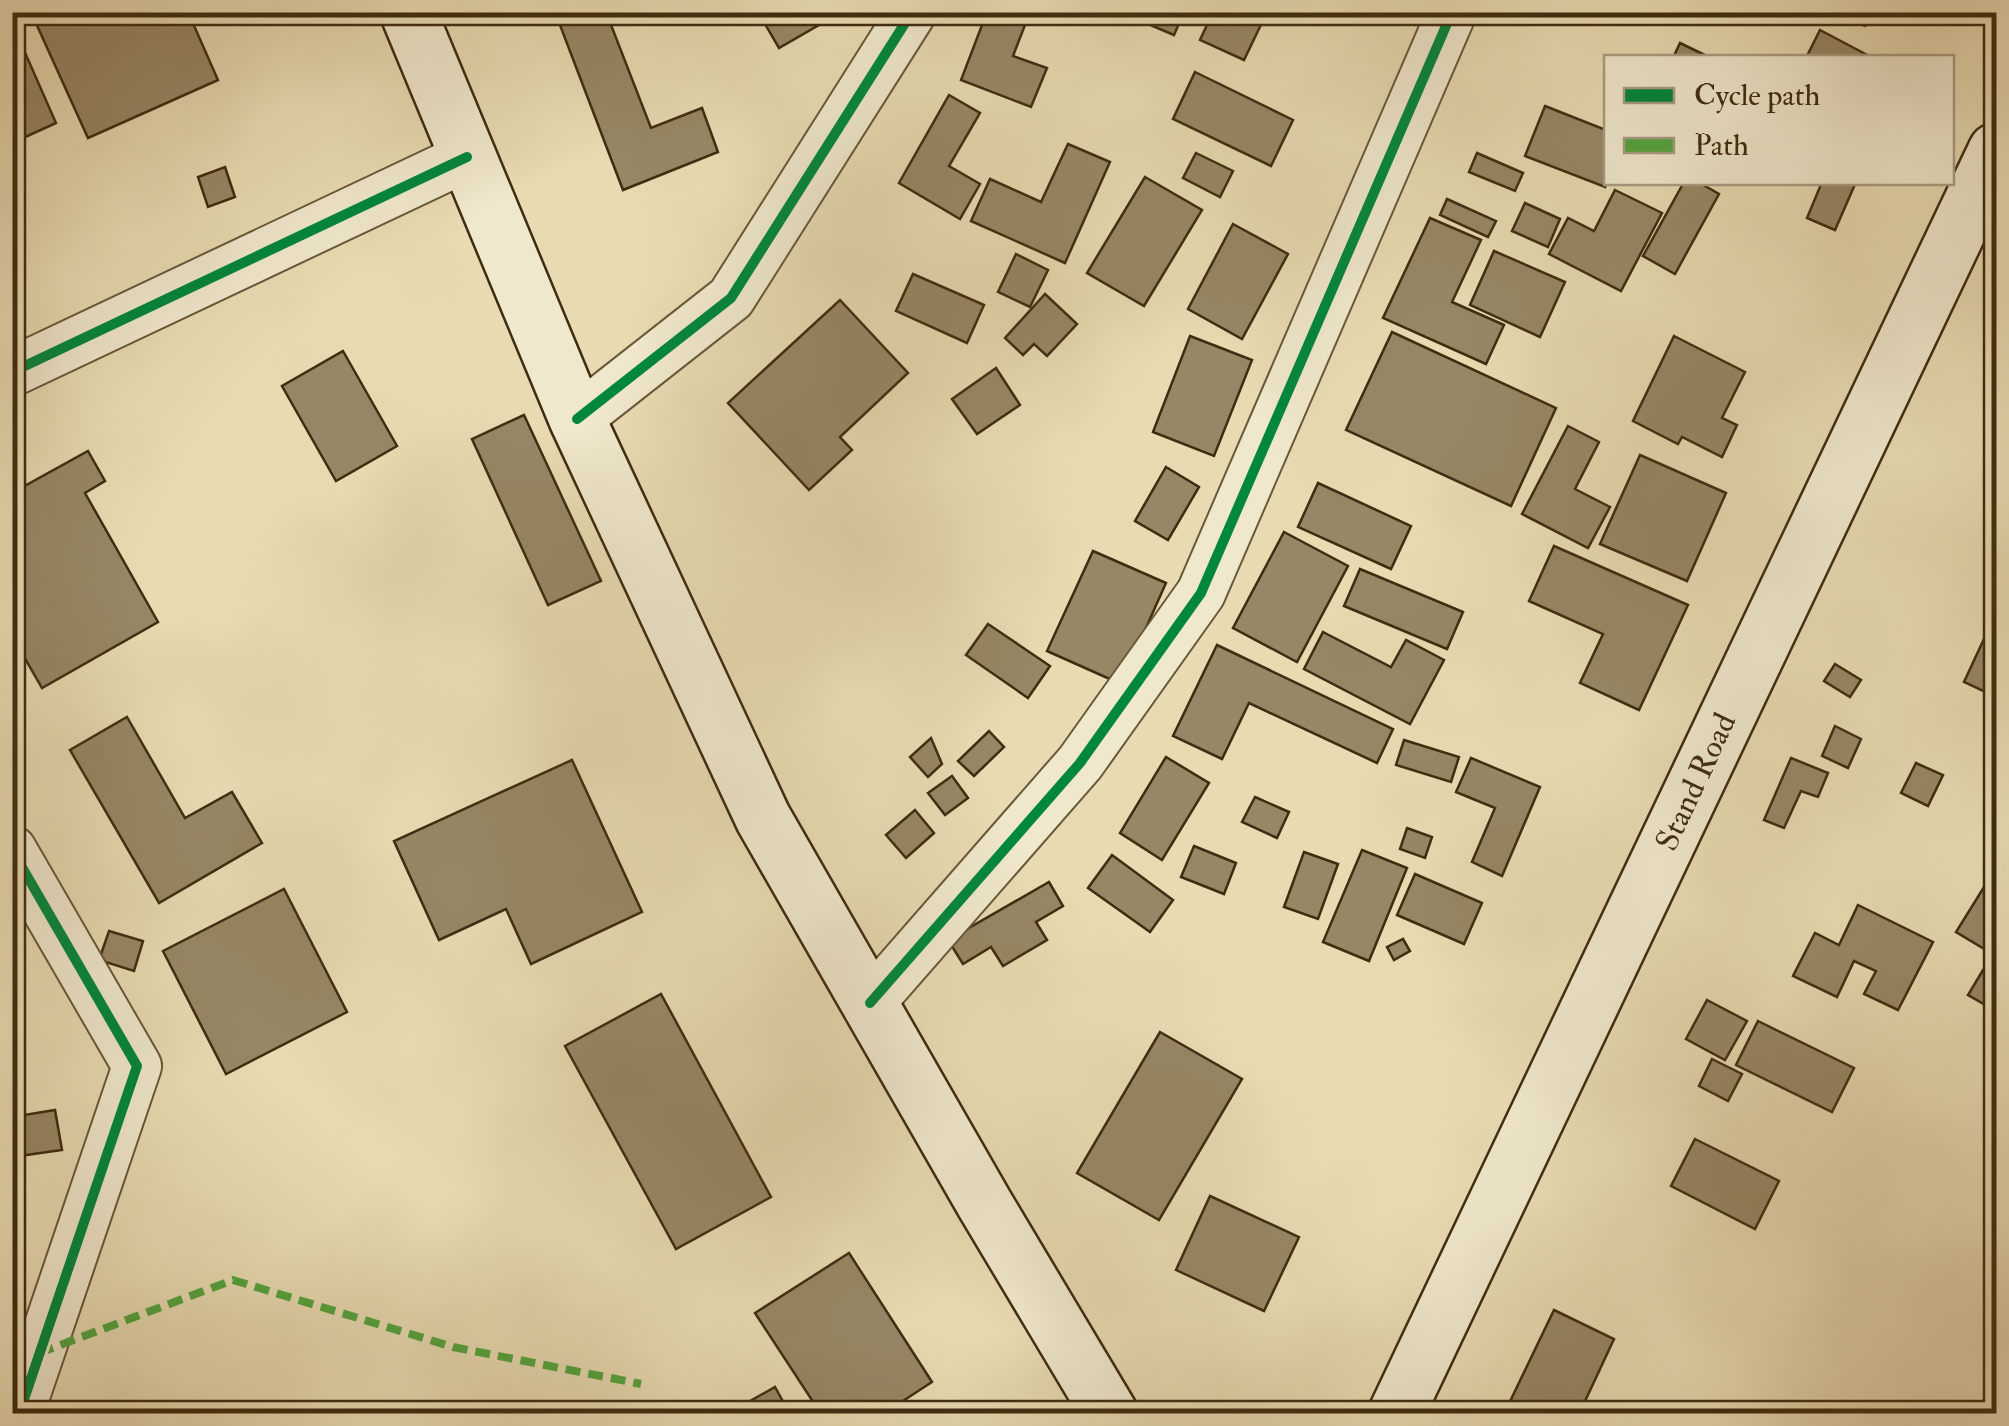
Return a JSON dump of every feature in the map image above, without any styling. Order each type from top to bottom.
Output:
[{"type":"main road","points":[[408,12],[577,419],[763,818],[984,1204],[1110,1414]]},
{"type":"main road","name":"Stand Road","points":[[1396,1414],[1996,151]]},
{"type":"street","points":[[577,419],[731,298],[912,12]]},
{"type":"street","points":[[870,1003],[1080,763],[1200,593],[1452,12]]},
{"type":"street","points":[[12,372],[466,157]]},
{"type":"street","points":[[12,850],[138,1066],[19,1414]]},
{"type":"building","points":[[54,12],[188,12],[218,80],[88,138],[35,21]]},
{"type":"building","points":[[555,12],[606,12],[651,128],[702,108],[718,152],[623,190]]},
{"type":"building","points":[[758,12],[812,12],[819,25],[779,48]]},
{"type":"building","points":[[987,12],[1030,12],[1013,56],[1047,68],[1031,107],[961,80]]},
{"type":"building","points":[[1145,12],[1184,12],[1174,35],[1141,21]]},
{"type":"building","points":[[1213,12],[1267,12],[1244,60],[1200,40]]},
{"type":"building","points":[[1828,12],[1870,12],[1865,26]]},
{"type":"building","points":[[12,23],[56,123],[12,143]]},
{"type":"building","points":[[1820,30],[1867,55],[1808,55]]},
{"type":"building","points":[[1680,43],[1705,55],[1674,55]]},
{"type":"building","points":[[1195,72],[1293,120],[1271,166],[1173,119]]},
{"type":"building","points":[[949,95],[980,113],[949,166],[980,184],[960,219],[899,183]]},
{"type":"building","points":[[1545,106],[1604,129],[1605,187],[1525,156]]},
{"type":"building","points":[[1068,144],[1110,162],[1065,263],[971,221],[990,179],[1041,202]]},
{"type":"building","points":[[1196,153],[1233,171],[1220,197],[1183,178]]},
{"type":"building","points":[[1477,153],[1523,173],[1515,191],[1469,172]]},
{"type":"building","points":[[225,167],[235,197],[208,207],[198,177]]},
{"type":"building","points":[[1145,177],[1202,210],[1144,306],[1087,273]]},
{"type":"building","points":[[1682,185],[1703,185],[1719,194],[1675,274],[1643,256]]},
{"type":"building","points":[[1821,185],[1855,185],[1835,230],[1807,218]]},
{"type":"building","points":[[1615,190],[1662,213],[1621,291],[1549,254],[1568,218],[1594,231]]},
{"type":"building","points":[[1447,199],[1496,221],[1488,237],[1440,215]]},
{"type":"building","points":[[1525,203],[1560,219],[1548,247],[1512,231]]},
{"type":"building","points":[[1430,218],[1481,240],[1452,302],[1504,325],[1486,364],[1383,318]]},
{"type":"building","points":[[1233,224],[1288,254],[1242,339],[1188,309]]},
{"type":"building","points":[[1494,251],[1565,282],[1540,337],[1470,305]]},
{"type":"building","points":[[1016,254],[1048,270],[1030,307],[998,292]]},
{"type":"building","points":[[913,274],[984,305],[967,343],[896,311]]},
{"type":"building","points":[[1045,294],[1077,324],[1047,356],[1034,344],[1023,355],[1005,338]]},
{"type":"building","points":[[840,300],[908,373],[840,437],[852,450],[809,490],[728,403]]},
{"type":"building","points":[[1392,332],[1556,408],[1511,506],[1346,430]]},
{"type":"building","points":[[1190,336],[1252,360],[1214,456],[1153,432]]},
{"type":"building","points":[[1674,336],[1745,372],[1722,418],[1737,425],[1722,457],[1682,437],[1678,444],[1633,421]]},
{"type":"building","points":[[343,351],[397,446],[336,481],[282,386]]},
{"type":"building","points":[[996,368],[1020,405],[977,434],[952,399]]},
{"type":"building","points":[[524,415],[601,581],[548,605],[472,439]]},
{"type":"building","points":[[1568,426],[1599,442],[1575,489],[1610,507],[1588,548],[1522,514]]},
{"type":"building","points":[[88,451],[105,481],[85,493],[158,622],[42,688],[12,636],[12,493]]},
{"type":"building","points":[[1640,455],[1726,493],[1687,581],[1600,544]]},
{"type":"building","points":[[1166,467],[1199,487],[1168,540],[1135,521]]},
{"type":"building","points":[[1318,483],[1411,526],[1391,569],[1298,527]]},
{"type":"building","points":[[1284,532],[1348,566],[1297,662],[1233,628]]},
{"type":"building","points":[[1554,546],[1688,605],[1639,710],[1580,683],[1603,634],[1529,601]]},
{"type":"building","points":[[1093,551],[1166,583],[1121,684],[1047,651]]},
{"type":"building","points":[[1360,569],[1463,612],[1447,649],[1344,606]]},
{"type":"building","points":[[1996,613],[1996,697],[1964,682]]},
{"type":"building","points":[[988,624],[1050,666],[1028,698],[966,655]]},
{"type":"building","points":[[1323,632],[1391,667],[1406,640],[1444,660],[1410,724],[1304,669]]},
{"type":"building","points":[[1217,645],[1393,729],[1377,763],[1249,703],[1222,759],[1173,736]]},
{"type":"building","points":[[1835,664],[1861,680],[1850,697],[1824,681]]},
{"type":"building","points":[[127,717],[185,818],[232,792],[262,843],[159,903],[70,750]]},
{"type":"building","points":[[1835,726],[1861,739],[1848,768],[1822,756]]},
{"type":"building","points":[[989,731],[1004,747],[974,776],[958,761]]},
{"type":"building","points":[[931,738],[942,764],[928,777],[910,757]]},
{"type":"building","points":[[1404,740],[1459,757],[1451,782],[1396,765]]},
{"type":"building","points":[[1166,757],[1209,783],[1162,860],[1120,833]]},
{"type":"building","points":[[1471,758],[1540,787],[1502,876],[1472,862],[1495,808],[1456,792]]},
{"type":"building","points":[[1791,758],[1828,773],[1818,797],[1801,791],[1784,828],[1764,820]]},
{"type":"building","points":[[572,760],[642,912],[531,964],[506,909],[439,940],[394,841]]},
{"type":"building","points":[[1916,763],[1943,775],[1928,806],[1901,793]]},
{"type":"building","points":[[952,776],[968,798],[945,815],[928,793]]},
{"type":"building","points":[[1255,797],[1289,812],[1277,838],[1242,822]]},
{"type":"building","points":[[915,810],[934,833],[906,858],[886,835]]},
{"type":"building","points":[[1407,828],[1432,837],[1425,858],[1400,849]]},
{"type":"building","points":[[1194,846],[1236,863],[1224,894],[1181,877]]},
{"type":"building","points":[[1362,850],[1407,868],[1369,961],[1323,942]]},
{"type":"building","points":[[1304,852],[1338,864],[1318,919],[1284,907]]},
{"type":"building","points":[[1112,855],[1173,900],[1150,932],[1088,888]]},
{"type":"building","points":[[1996,873],[1996,956],[1956,932]]},
{"type":"building","points":[[1415,874],[1482,903],[1464,944],[1397,915]]},
{"type":"building","points":[[1049,882],[1063,906],[1036,922],[1047,940],[1003,966],[991,947],[963,964],[948,940]]},
{"type":"building","points":[[284,889],[347,1012],[226,1074],[163,951]]},
{"type":"building","points":[[1858,905],[1933,942],[1898,1010],[1864,994],[1876,971],[1854,961],[1837,997],[1793,976],[1815,933],[1839,945]]},
{"type":"building","points":[[109,931],[143,941],[134,971],[99,960]]},
{"type":"building","points":[[1403,939],[1410,951],[1394,960],[1387,947]]},
{"type":"building","points":[[1983,970],[1996,977],[1996,1011],[1968,995]]},
{"type":"building","points":[[661,994],[771,1197],[676,1249],[565,1046]]},
{"type":"building","points":[[1707,1000],[1747,1021],[1725,1060],[1686,1039]]},
{"type":"building","points":[[1758,1021],[1854,1068],[1832,1112],[1736,1065]]},
{"type":"building","points":[[1160,1032],[1242,1079],[1159,1220],[1077,1173]]},
{"type":"building","points":[[1712,1059],[1742,1074],[1728,1101],[1699,1086]]},
{"type":"building","points":[[55,1110],[62,1150],[12,1157],[12,1117]]},
{"type":"building","points":[[1695,1139],[1779,1181],[1755,1229],[1671,1186]]},
{"type":"building","points":[[1210,1196],[1299,1237],[1264,1311],[1176,1270]]},
{"type":"building","points":[[849,1253],[932,1382],[883,1414],[821,1414],[755,1313]]},
{"type":"building","points":[[1554,1310],[1614,1339],[1579,1414],[1504,1414]]},
{"type":"building","points":[[775,1387],[790,1414],[727,1414]]},
{"type":"marked path","points":[[39,1353],[233,1280],[453,1347],[641,1384]]},
{"type":"cycle path","points":[[577,419],[731,298],[912,12]]},
{"type":"cycle path","points":[[870,1003],[1080,763],[1201,593],[1452,12]]},
{"type":"cycle path","points":[[12,372],[467,157]]},
{"type":"cycle path","points":[[12,850],[137,1066],[19,1414]]}]
